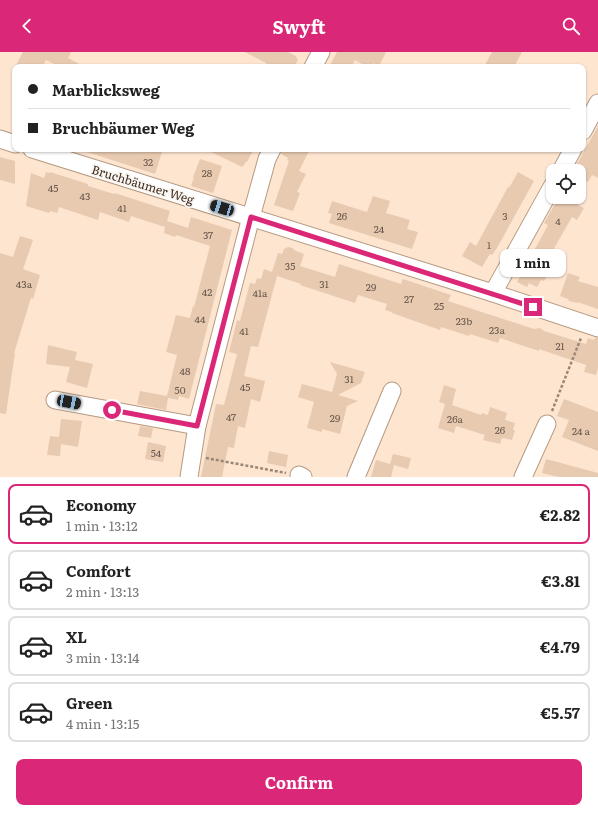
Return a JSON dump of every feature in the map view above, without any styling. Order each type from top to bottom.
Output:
[{"type":"street","points":[[315,64],[321,52]]},
{"type":"street","points":[[586,126],[598,104]]},
{"type":"street","points":[[0,139],[12,143]]},
{"type":"street","name":"Bruchbäumer Weg","points":[[42,152],[493,293],[592,326]]},
{"type":"street","points":[[189,477],[197,426],[251,217],[267,159],[270,152]]},
{"type":"street","points":[[565,164],[571,152]]},
{"type":"street","points":[[493,293],[546,198]]},
{"type":"street","points":[[356,477],[392,391]]},
{"type":"street","points":[[55,400],[197,426]]},
{"type":"street","points":[[523,477],[547,424]]},
{"type":"path","points":[[547,424],[592,326]]},
{"type":"path","points":[[192,456],[301,476]]},
{"type":"building","points":[[23,52],[71,52],[68,58],[79,64],[54,64],[46,60],[44,64],[17,64]]},
{"type":"building","points":[[245,52],[288,52],[296,56],[298,60],[296,64],[266,63]]},
{"type":"building","points":[[337,52],[386,52],[380,64],[362,64],[355,60],[353,64],[331,64]]},
{"type":"building","points":[[492,52],[522,52],[516,64],[486,64]]},
{"type":"building","points":[[598,126],[598,178],[592,175],[588,182],[586,181],[586,164],[577,164],[584,152],[586,152],[586,148]]},
{"type":"building","points":[[87,152],[162,152],[155,174]]},
{"type":"building","points":[[211,152],[252,152],[247,162],[242,167]]},
{"type":"building","points":[[281,152],[308,152],[299,171],[306,174],[297,192],[300,193],[293,211],[274,205],[289,161],[287,160],[288,158],[281,154]]},
{"type":"building","points":[[0,157],[15,161],[15,184],[0,180]]},
{"type":"building","points":[[200,159],[222,166],[213,193],[191,186]]},
{"type":"building","points":[[46,172],[50,172],[88,184],[88,186],[170,211],[167,221],[188,228],[191,217],[232,230],[189,399],[179,396],[178,400],[168,398],[166,410],[137,404],[140,391],[167,396],[177,355],[166,352],[176,315],[190,318],[210,246],[176,235],[175,237],[164,233],[165,227],[131,216],[129,222],[100,212],[98,220],[59,207],[57,213],[50,211],[49,213],[26,206],[31,173],[44,178]]},
{"type":"building","points":[[518,172],[534,181],[497,248],[492,255],[490,254],[482,267],[462,256],[470,242],[476,246],[508,187],[509,188]]},
{"type":"building","points":[[373,196],[390,201],[386,213],[410,220],[407,229],[418,232],[412,249],[329,223],[332,214],[328,213],[332,201],[367,212]]},
{"type":"building","points":[[555,204],[579,204],[584,208],[577,220],[572,217],[553,250],[557,251],[553,259],[556,260],[544,281],[541,280],[537,287],[529,283],[527,287],[517,282],[548,225],[544,223]]},
{"type":"building","points":[[20,236],[33,240],[23,269],[40,275],[33,299],[31,298],[14,353],[6,414],[0,413],[0,253],[13,257]]},
{"type":"building","points":[[288,247],[304,254],[300,266],[335,277],[339,264],[401,284],[403,279],[451,295],[448,301],[534,329],[540,328],[544,331],[586,344],[588,338],[594,340],[595,338],[598,338],[598,368],[596,375],[584,372],[586,365],[539,349],[539,351],[500,338],[498,343],[441,327],[440,330],[385,310],[387,304],[358,295],[355,303],[277,276],[258,347],[251,346],[244,376],[265,381],[260,402],[251,399],[245,428],[238,426],[234,448],[228,447],[222,477],[201,477],[216,404],[224,405],[234,366],[237,354],[229,352],[237,320],[240,321],[250,283],[255,284],[257,278],[261,279],[264,269],[272,272],[278,253],[282,254],[284,249]]},
{"type":"building","points":[[568,273],[580,277],[578,281],[598,287],[598,309],[569,301],[568,299],[560,296]]},
{"type":"building","points":[[48,345],[77,352],[75,360],[93,364],[87,388],[66,382],[70,367],[46,364]]},
{"type":"building","points":[[330,362],[365,372],[361,383],[338,395],[358,401],[347,406],[340,434],[322,429],[322,432],[307,428],[314,402],[298,397],[302,384],[332,392],[337,374]]},
{"type":"building","points":[[444,385],[456,389],[452,405],[481,415],[482,413],[488,415],[490,407],[507,413],[505,420],[515,423],[513,430],[515,430],[512,440],[502,438],[500,444],[483,440],[485,435],[456,426],[454,433],[438,428],[445,404],[439,402]]},
{"type":"building","points":[[564,399],[598,412],[598,451],[562,437],[569,420],[557,416]]},
{"type":"building","points":[[61,419],[82,421],[78,447],[61,444],[60,456],[47,455],[50,436],[59,437]]},
{"type":"building","points":[[140,426],[153,428],[151,438],[138,436]]},
{"type":"building","points":[[148,442],[166,446],[163,462],[145,459]]},
{"type":"building","points":[[269,451],[288,455],[286,467],[267,463]]},
{"type":"building","points":[[393,454],[411,458],[408,469],[394,465],[391,477],[371,477],[376,460],[390,464]]},
{"type":"building","points":[[546,459],[598,473],[598,477],[559,477],[542,473]]},
{"type":"route","points":[[112,410],[197,426],[251,217],[533,307]]}]
